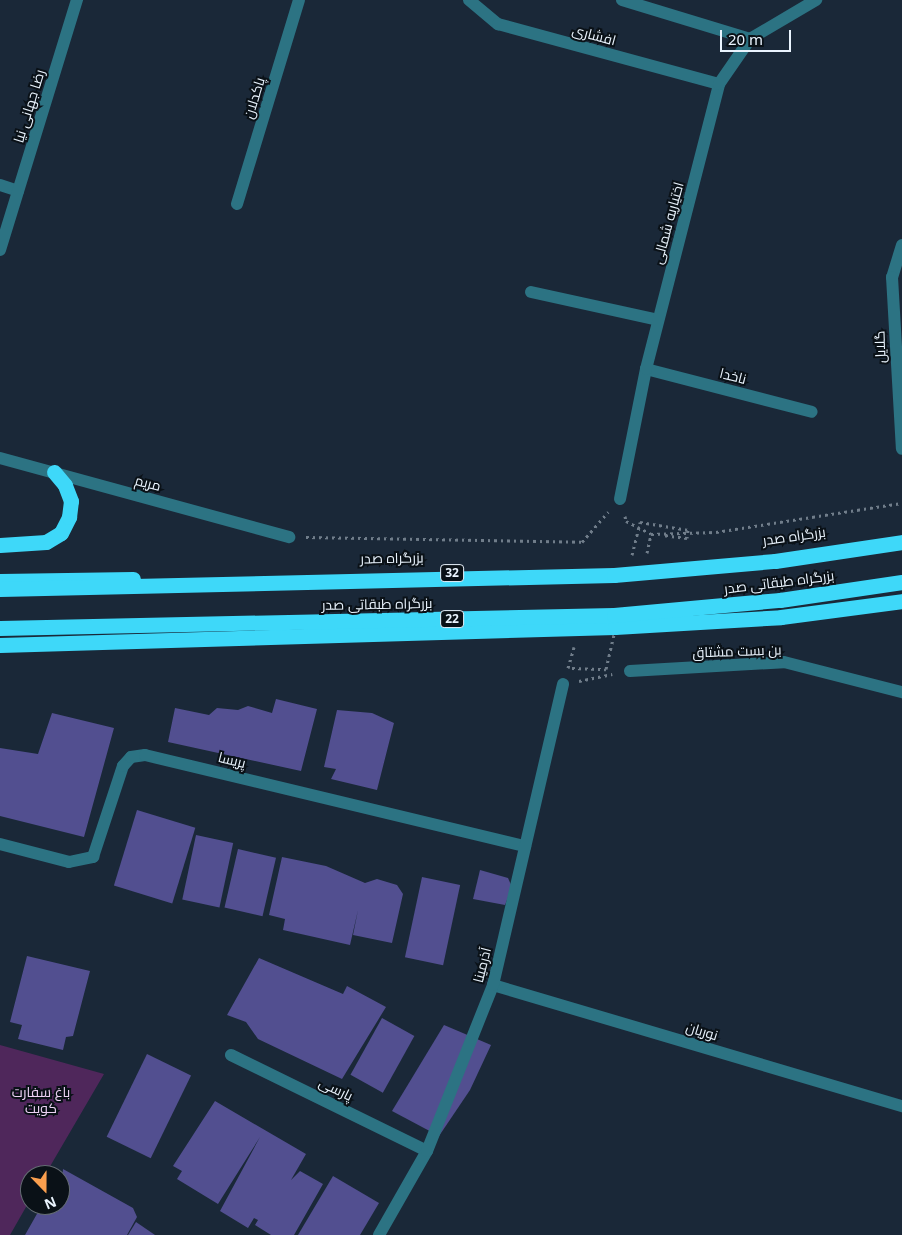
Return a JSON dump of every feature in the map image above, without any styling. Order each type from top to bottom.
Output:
[{"type":"highway","points":[[0,545],[46,542],[61,532],[69,518],[71,501],[66,485],[54,472]]},
{"type":"highway","name":"بزرگراه صدر","points":[[0,581],[614,570],[775,556],[902,536]]},
{"type":"highway","name":"بزرگراه طبقاتی صدر","points":[[0,589],[614,575],[775,561],[902,542]]},
{"type":"highway","name":"بزرگراه طبقاتی صدر","points":[[0,628],[614,615],[780,600],[902,582]]},
{"type":"highway","points":[[0,645],[580,628],[781,617],[902,601]]},
{"type":"street","name":"رضا جهانی نیا","points":[[0,250],[77,0]]},
{"type":"street","name":"پاکدلان","points":[[237,204],[299,0]]},
{"type":"street","name":"افشاری","points":[[469,0],[498,24],[719,84]]},
{"type":"street","points":[[622,0],[750,39]]},
{"type":"street","name":"اختیاریه شمالی","points":[[620,499],[646,369],[719,84],[750,39],[816,0]]},
{"type":"street","points":[[0,185],[18,191]]},
{"type":"street","name":"گلایل","points":[[902,245],[892,277],[902,449]]},
{"type":"street","points":[[532,292],[658,320]]},
{"type":"street","name":"ناخدا","points":[[646,369],[812,412]]},
{"type":"street","name":"مریم","points":[[0,458],[289,537]]},
{"type":"street","name":"بن بست مشتاق","points":[[630,671],[784,662],[902,692]]},
{"type":"street","name":"آذرمینا","points":[[379,1235],[427,1151],[493,985],[562,684]]},
{"type":"street","name":"پریسا","points":[[0,844],[69,862],[93,856],[123,766],[131,757],[145,755],[525,846]]},
{"type":"street","name":"نوریان","points":[[493,985],[902,1106]]},
{"type":"street","name":"پارسی","points":[[231,1055],[427,1151]]},
{"type":"path","points":[[620,499],[626,522],[651,534],[687,538],[688,530],[640,522]]},
{"type":"path","points":[[289,537],[582,542],[620,499]]},
{"type":"path","points":[[651,534],[716,532],[902,503]]},
{"type":"path","points":[[562,684],[580,628]]},
{"type":"path","points":[[568,668],[606,669]]},
{"type":"path","points":[[562,684],[630,671]]},
{"type":"green space","name":"باغ سفارت کویت","points":[[0,1045],[104,1074],[51,1165],[20,1165],[21,1215],[10,1235],[0,1235]]},
{"type":"building","points":[[276,699],[317,709],[301,771],[168,742],[175,708],[209,715],[217,708],[238,710],[248,706],[272,713]]},
{"type":"building","points":[[337,710],[372,713],[394,723],[377,790],[331,779],[336,769],[324,767]]},
{"type":"building","points":[[52,713],[114,728],[84,837],[0,816],[0,748],[38,754]]},
{"type":"building","points":[[137,810],[195,828],[172,903],[114,886]]},
{"type":"building","points":[[196,835],[233,843],[219,907],[182,900]]},
{"type":"building","points":[[238,849],[276,858],[263,916],[225,907]]},
{"type":"building","points":[[282,857],[326,866],[365,883],[377,879],[397,885],[403,894],[392,943],[353,935],[358,910],[350,945],[283,930],[285,919],[269,915]]},
{"type":"building","points":[[480,870],[508,878],[512,887],[505,905],[473,899]]},
{"type":"building","points":[[422,877],[460,885],[443,965],[405,957]]},
{"type":"building","points":[[27,956],[90,971],[73,1036],[66,1037],[63,1050],[18,1039],[22,1025],[10,1022]]},
{"type":"building","points":[[259,958],[343,994],[347,986],[386,1007],[342,1079],[258,1039],[246,1022],[227,1015]]},
{"type":"building","points":[[382,1018],[414,1036],[383,1093],[350,1075]]},
{"type":"building","points":[[444,1025],[491,1045],[470,1090],[439,1136],[392,1111]]},
{"type":"building","points":[[147,1054],[191,1075],[151,1158],[107,1137]]},
{"type":"building","points":[[215,1101],[306,1154],[291,1180],[300,1171],[323,1184],[294,1235],[271,1235],[255,1225],[258,1220],[254,1218],[248,1228],[220,1211],[260,1137],[218,1204],[177,1179],[182,1171],[173,1166]]},
{"type":"building","points":[[70,1173],[133,1208],[137,1217],[127,1235],[25,1235],[36,1215],[70,1215]]},
{"type":"building","points":[[333,1176],[379,1203],[360,1235],[298,1235]]},
{"type":"building","points":[[136,1222],[155,1235],[128,1235]]}]
